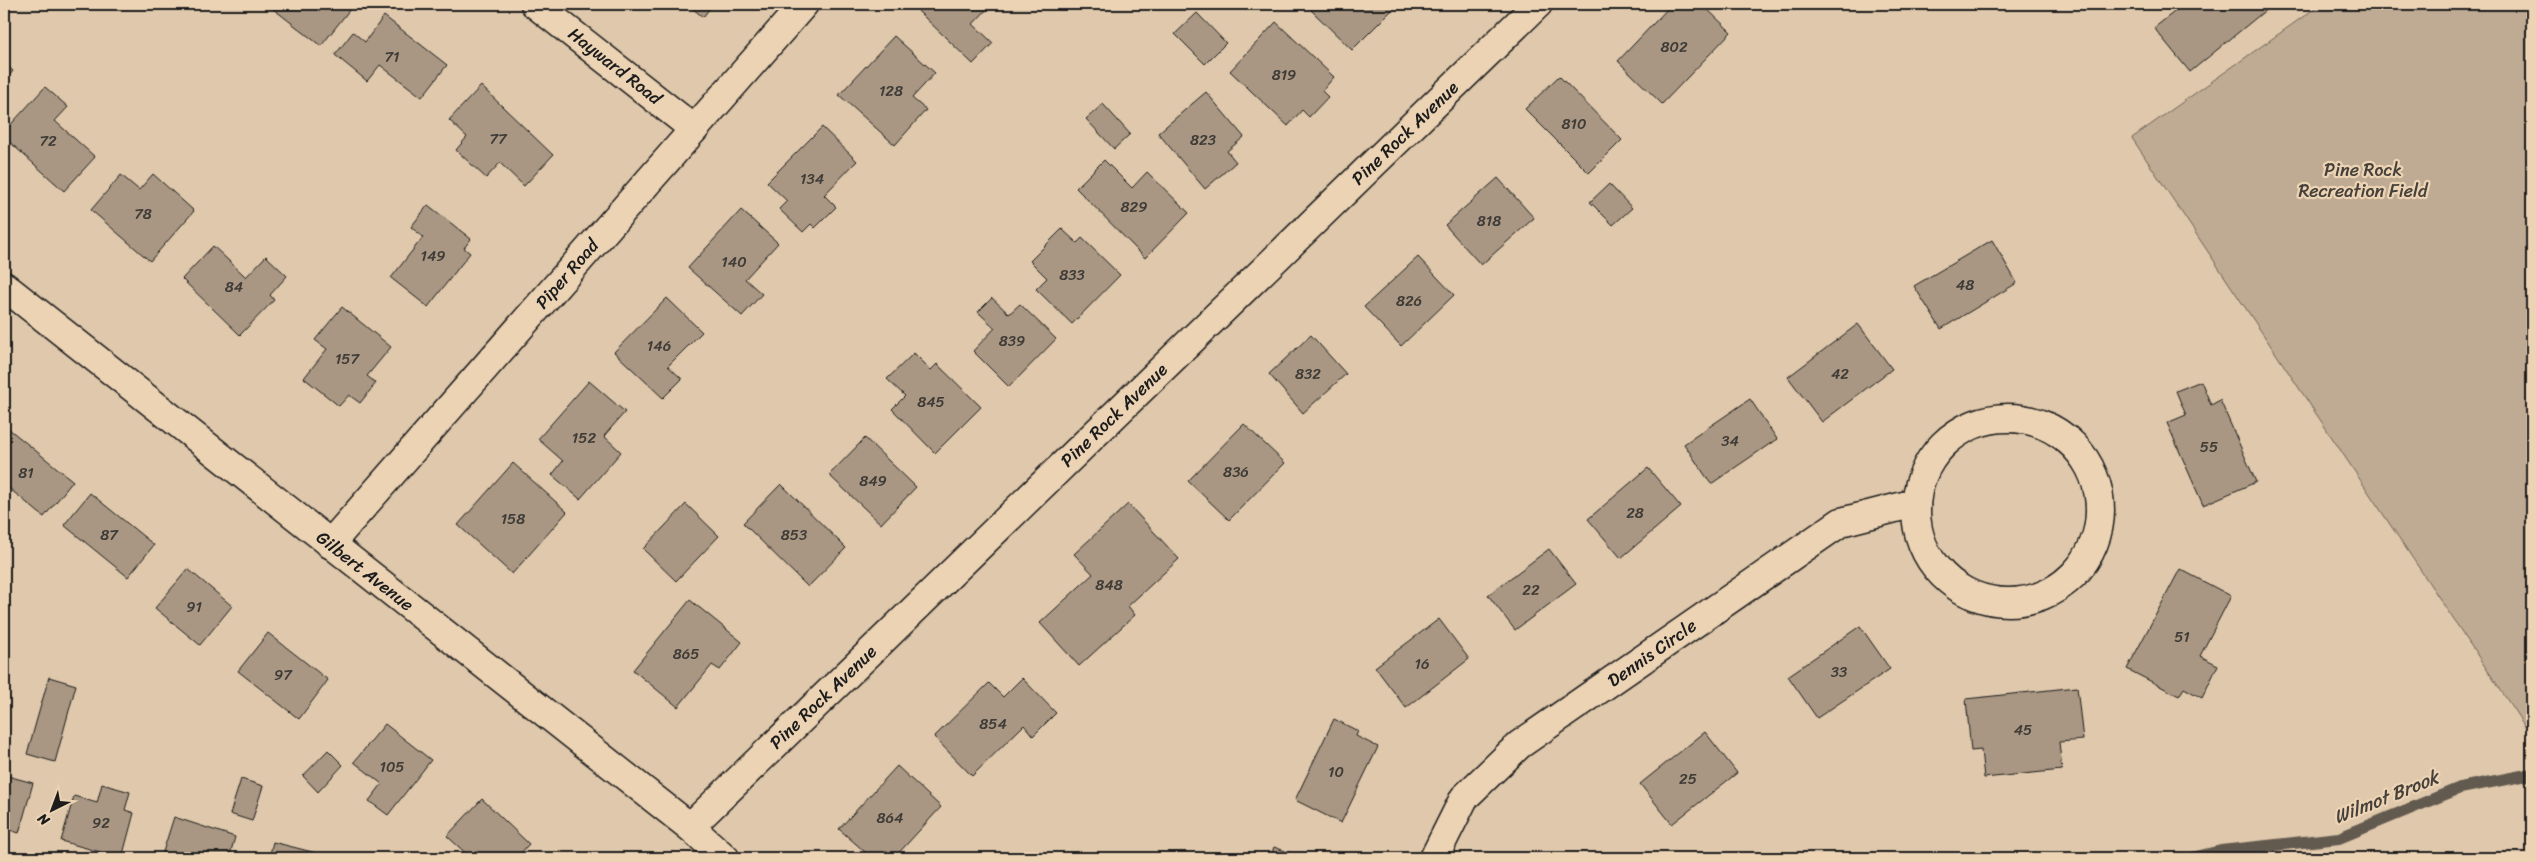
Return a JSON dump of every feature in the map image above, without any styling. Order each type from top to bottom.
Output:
[{"type":"street","name":"Hayward Road","points":[[535,4],[694,129]]},
{"type":"street","name":"Piper Road","points":[[330,544],[804,4]]},
{"type":"street","name":"Pine Rock Avenue","points":[[690,827],[1538,4]]},
{"type":"street","name":"Gilbert Avenue","points":[[4,286],[690,827],[725,858]]},
{"type":"street","points":[[2014,416],[2049,426],[2078,449],[2096,480],[2101,517],[2092,552],[2069,580],[2038,598],[2002,602],[1966,593],[1938,571],[1919,539],[1915,503],[1924,468],[1946,439],[1978,421],[2014,416]]},
{"type":"street","name":"Dennis Circle","points":[[1434,858],[1464,798],[1519,745],[1841,522],[1915,503]]},
{"type":"green space","name":"Pine Rock Recreation Field","points":[[2321,4],[2532,4],[2532,737],[2132,138]]},
{"type":"building","points":[[267,4],[354,4],[321,46]]},
{"type":"building","points":[[687,4],[713,4],[703,17]]},
{"type":"building","points":[[924,4],[992,4],[973,24],[993,43],[973,64],[918,11]]},
{"type":"building","points":[[1317,4],[1398,4],[1352,50],[1311,10]]},
{"type":"building","points":[[1672,4],[1702,4],[1731,32],[1662,104],[1618,61]]},
{"type":"building","points":[[2184,4],[2273,4],[2190,72],[2154,28]]},
{"type":"building","points":[[1197,13],[1226,43],[1205,64],[1175,34]]},
{"type":"building","points":[[384,16],[447,65],[422,97],[380,65],[367,81],[335,55],[353,32],[365,42]]},
{"type":"building","points":[[1276,22],[1334,77],[1322,91],[1328,97],[1309,117],[1302,110],[1288,126],[1230,71]]},
{"type":"building","points":[[894,36],[935,73],[912,98],[926,110],[895,145],[839,95]]},
{"type":"building","points":[[4,63],[13,71],[4,82]]},
{"type":"building","points":[[1559,76],[1622,140],[1589,173],[1525,109]]},
{"type":"building","points":[[481,86],[553,155],[524,186],[500,163],[486,178],[456,150],[467,137],[449,120]]},
{"type":"building","points":[[45,87],[68,107],[55,121],[95,157],[64,191],[4,137],[4,132]]},
{"type":"building","points":[[1206,92],[1244,137],[1227,151],[1236,162],[1205,189],[1158,133]]},
{"type":"building","points":[[1103,104],[1130,134],[1114,149],[1086,119]]},
{"type":"building","points":[[822,127],[857,161],[824,195],[836,207],[815,228],[811,224],[803,232],[779,209],[787,201],[767,182]]},
{"type":"building","points":[[1104,160],[1132,188],[1147,172],[1189,213],[1145,258],[1076,188]]},
{"type":"building","points":[[153,174],[194,211],[150,261],[91,210],[121,175],[139,190]]},
{"type":"building","points":[[1498,178],[1534,218],[1481,265],[1445,225]]},
{"type":"building","points":[[1609,184],[1632,208],[1613,225],[1590,202]]},
{"type":"building","points":[[428,205],[471,239],[464,248],[470,253],[428,307],[391,278],[423,237],[411,227]]},
{"type":"building","points":[[741,210],[778,243],[745,279],[762,294],[742,316],[688,268]]},
{"type":"building","points":[[1062,229],[1077,243],[1082,238],[1120,275],[1072,324],[1036,289],[1047,278],[1030,261]]},
{"type":"building","points":[[1992,240],[2017,283],[1941,329],[1914,286]]},
{"type":"building","points":[[213,246],[246,277],[266,256],[287,276],[270,295],[274,300],[240,335],[182,279]]},
{"type":"building","points":[[1418,257],[1454,295],[1401,346],[1364,307]]},
{"type":"building","points":[[667,298],[702,332],[668,366],[682,379],[663,398],[614,352]]},
{"type":"building","points":[[992,298],[1009,314],[1020,304],[1056,339],[1009,387],[973,351],[995,328],[978,312]]},
{"type":"building","points":[[342,307],[391,347],[367,376],[376,383],[360,403],[349,395],[339,406],[304,378],[327,349],[315,340]]},
{"type":"building","points":[[1858,324],[1892,369],[1822,422],[1788,377]]},
{"type":"building","points":[[1311,335],[1346,374],[1303,413],[1269,374]]},
{"type":"building","points":[[914,353],[931,370],[937,364],[981,407],[935,453],[892,409],[905,396],[887,379]]},
{"type":"building","points":[[589,381],[625,412],[604,436],[621,452],[580,499],[552,475],[563,461],[538,439]]},
{"type":"building","points":[[2201,381],[2211,405],[2220,400],[2256,482],[2203,505],[2167,423],[2186,415],[2176,391]]},
{"type":"building","points":[[1750,399],[1777,439],[1711,484],[1684,444]]},
{"type":"building","points":[[1244,424],[1285,463],[1229,520],[1188,481]]},
{"type":"building","points":[[9,429],[73,481],[44,517],[4,484],[4,435]]},
{"type":"building","points":[[865,438],[916,487],[881,524],[829,475]]},
{"type":"building","points":[[513,463],[567,512],[512,574],[458,525]]},
{"type":"building","points":[[1648,468],[1681,507],[1621,558],[1588,519]]},
{"type":"building","points":[[781,484],[846,548],[808,587],[743,523]]},
{"type":"building","points":[[90,493],[154,545],[128,577],[64,525]]},
{"type":"building","points":[[686,504],[719,536],[676,581],[643,549]]},
{"type":"building","points":[[1128,504],[1179,559],[1128,606],[1135,615],[1079,666],[1040,623],[1093,574],[1074,554]]},
{"type":"building","points":[[1549,549],[1576,584],[1515,630],[1488,595]]},
{"type":"building","points":[[188,569],[232,606],[200,645],[155,608]]},
{"type":"building","points":[[2180,569],[2231,596],[2200,656],[2218,665],[2202,698],[2184,688],[2179,696],[2127,669]]},
{"type":"building","points":[[690,600],[742,642],[720,670],[712,665],[678,707],[633,670]]},
{"type":"building","points":[[1439,619],[1469,659],[1406,708],[1375,667]]},
{"type":"building","points":[[1860,626],[1890,669],[1817,718],[1788,676]]},
{"type":"building","points":[[268,633],[328,680],[299,719],[238,671]]},
{"type":"building","points":[[49,677],[76,685],[55,762],[27,754]]},
{"type":"building","points":[[1022,678],[1056,713],[1033,736],[1024,725],[972,776],[934,737],[989,683],[1003,697]]},
{"type":"building","points":[[2077,687],[2083,740],[2059,742],[2062,770],[1984,778],[1981,750],[1971,751],[1966,699]]},
{"type":"building","points":[[1334,719],[1358,731],[1356,736],[1378,747],[1341,823],[1295,800]]},
{"type":"building","points":[[385,724],[431,760],[388,815],[369,801],[382,784],[354,762]]},
{"type":"building","points":[[1705,732],[1737,773],[1672,824],[1640,784]]},
{"type":"building","points":[[328,750],[343,765],[318,792],[303,776]]},
{"type":"building","points":[[897,766],[941,807],[894,858],[872,858],[839,829]]},
{"type":"building","points":[[4,775],[33,783],[19,833],[4,828]]},
{"type":"building","points":[[241,779],[263,786],[252,821],[230,814]]},
{"type":"building","points":[[102,784],[130,792],[125,810],[134,813],[122,858],[61,841],[74,796],[97,803]]},
{"type":"building","points":[[482,799],[529,844],[516,858],[471,858],[447,836]]},
{"type":"building","points":[[174,817],[235,837],[229,858],[161,858]]},
{"type":"building","points":[[273,842],[336,858],[269,858]]},
{"type":"building","points":[[1274,847],[1305,858],[1270,858]]},
{"type":"waterway","name":"Wilmot Brook","points":[[2192,858],[2221,851],[2339,838],[2460,788],[2532,774]]}]
